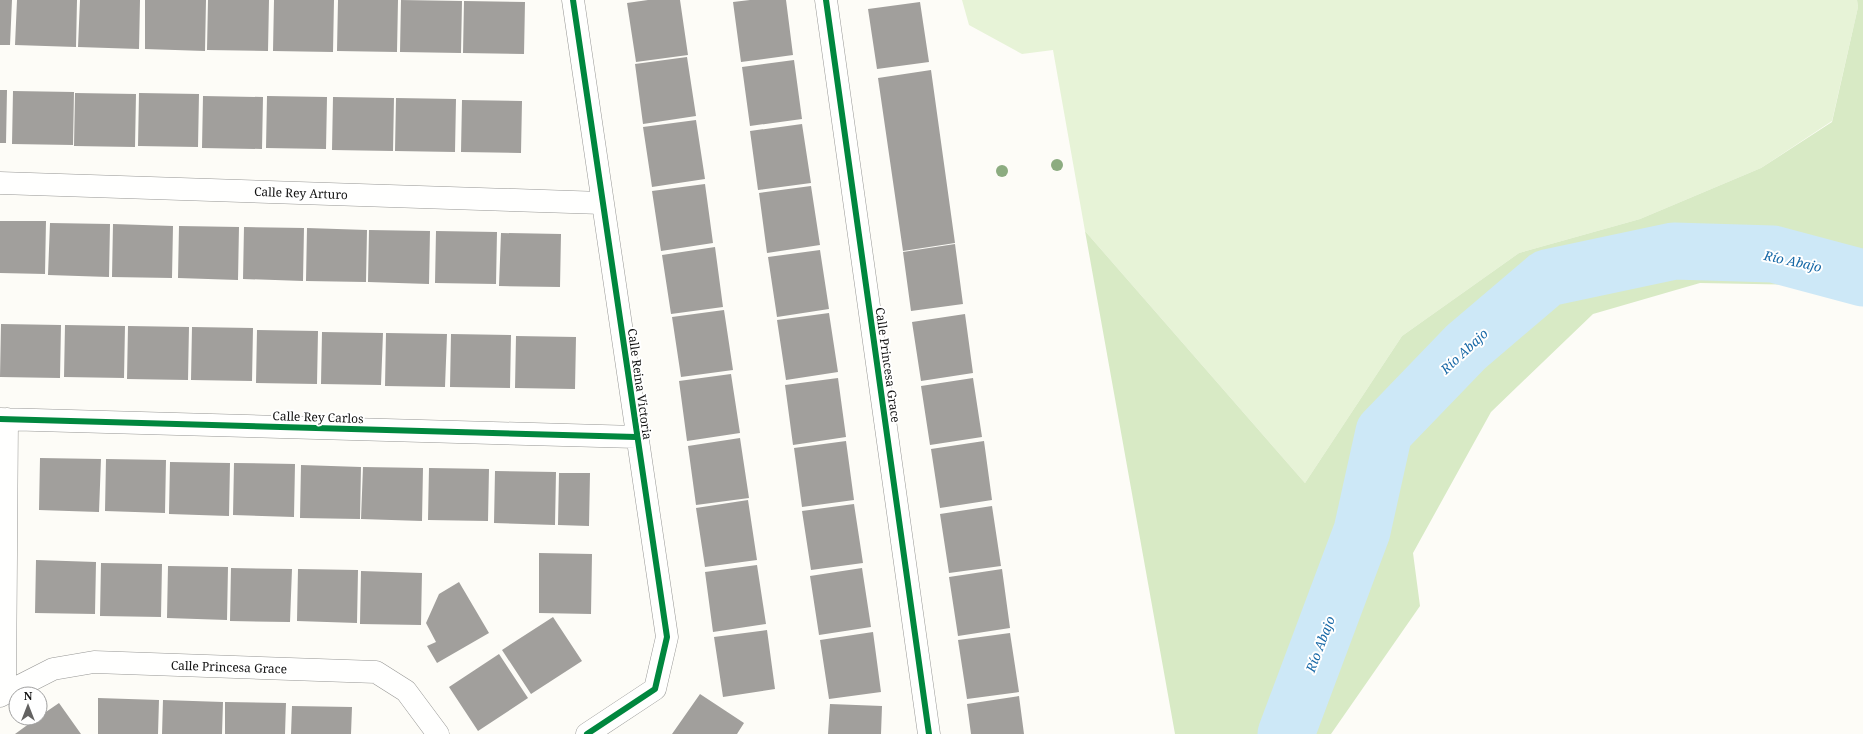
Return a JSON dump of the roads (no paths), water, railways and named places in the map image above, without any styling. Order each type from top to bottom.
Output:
[{"type":"street","name":"Calle Reina Victoria","points":[[573,0],[636,437],[667,637],[655,689],[587,734]]},
{"type":"street","name":"Calle Princesa Grace","points":[[826,0],[929,734]]},
{"type":"street","name":"Calle Rey Arturo","points":[[0,183],[602,203]]},
{"type":"street","name":"Calle Rey Carlos","points":[[4,419],[636,437]]},
{"type":"street","points":[[3,694],[4,419]]},
{"type":"street","name":"Calle Princesa Grace","points":[[3,694],[53,669],[94,662],[376,672],[406,692],[438,734]]},
{"type":"waterway","name":"Río Abajo","points":[[1286,734],[1362,531],[1384,432],[1466,347],[1547,278],[1674,251],[1773,254],[1863,278]]}]
